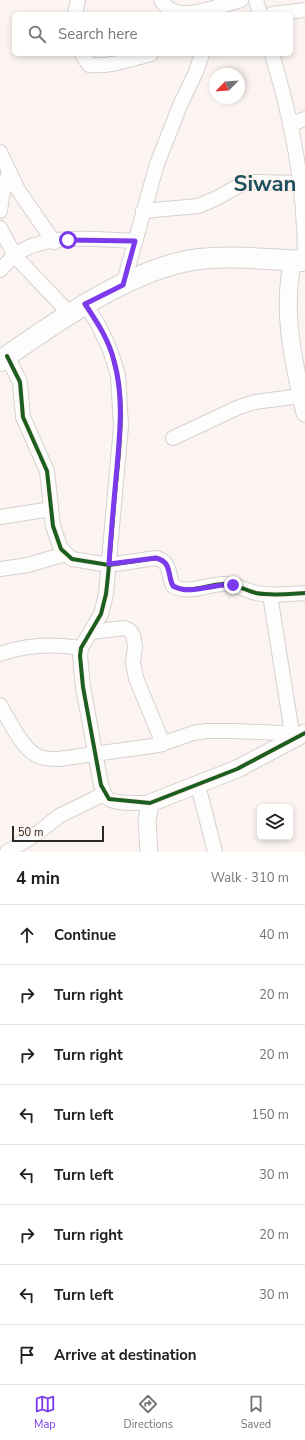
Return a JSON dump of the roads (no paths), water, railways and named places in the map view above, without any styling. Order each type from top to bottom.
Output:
[{"type":"main road","points":[[3,358],[78,309],[123,285],[165,266],[198,260],[235,258],[301,261]]},
{"type":"street","points":[[75,12],[78,0]]},
{"type":"street","points":[[161,0],[169,10],[174,12]]},
{"type":"street","points":[[203,12],[215,11],[241,0]]},
{"type":"street","points":[[256,0],[259,12]]},
{"type":"street","points":[[288,12],[305,10]]},
{"type":"street","points":[[83,56],[89,65],[96,66],[143,56]]},
{"type":"street","points":[[123,285],[157,164],[201,56]]},
{"type":"street","points":[[273,56],[290,124],[301,183],[305,227],[301,261],[288,283],[292,355],[305,413]]},
{"type":"street","points":[[290,124],[305,119]]},
{"type":"street","points":[[0,152],[24,201],[54,242]]},
{"type":"street","points":[[0,211],[2,196],[9,172]]},
{"type":"street","points":[[143,211],[198,206],[215,199],[242,184],[250,182],[301,183]]},
{"type":"street","points":[[0,228],[15,256],[98,324],[110,350],[116,370],[120,392],[121,426],[109,564],[103,606],[91,632],[81,648],[80,670],[95,754],[104,794],[109,799],[115,801],[150,803],[237,769],[301,734]]},
{"type":"street","points":[[0,270],[15,256],[31,246],[82,239],[135,241]]},
{"type":"street","points":[[3,358],[20,382],[23,417],[46,471],[56,537],[60,549],[65,554],[72,559],[80,561],[109,564],[156,558],[163,560],[166,563],[173,586],[180,590],[189,590],[223,584],[270,594],[305,593]]},
{"type":"street","points":[[173,438],[237,408],[254,402],[301,396]]},
{"type":"street","points":[[0,517],[52,509]]},
{"type":"street","points":[[0,569],[21,567],[65,554]]},
{"type":"street","points":[[270,594],[301,734]]},
{"type":"street","points":[[91,632],[124,628],[129,630],[133,635],[135,646],[133,663],[136,678],[163,744]]},
{"type":"street","points":[[0,654],[29,648],[59,646],[81,648]]},
{"type":"street","points":[[0,705],[24,744],[32,753],[40,758],[59,759],[163,744],[193,733],[217,730],[301,734]]},
{"type":"street","points":[[198,785],[215,852]]},
{"type":"street","points":[[7,852],[35,835],[59,816],[104,794]]},
{"type":"street","points":[[149,852],[147,811],[150,803]]},
{"type":"district","name":"Siwan","points":[[265,183]]}]
